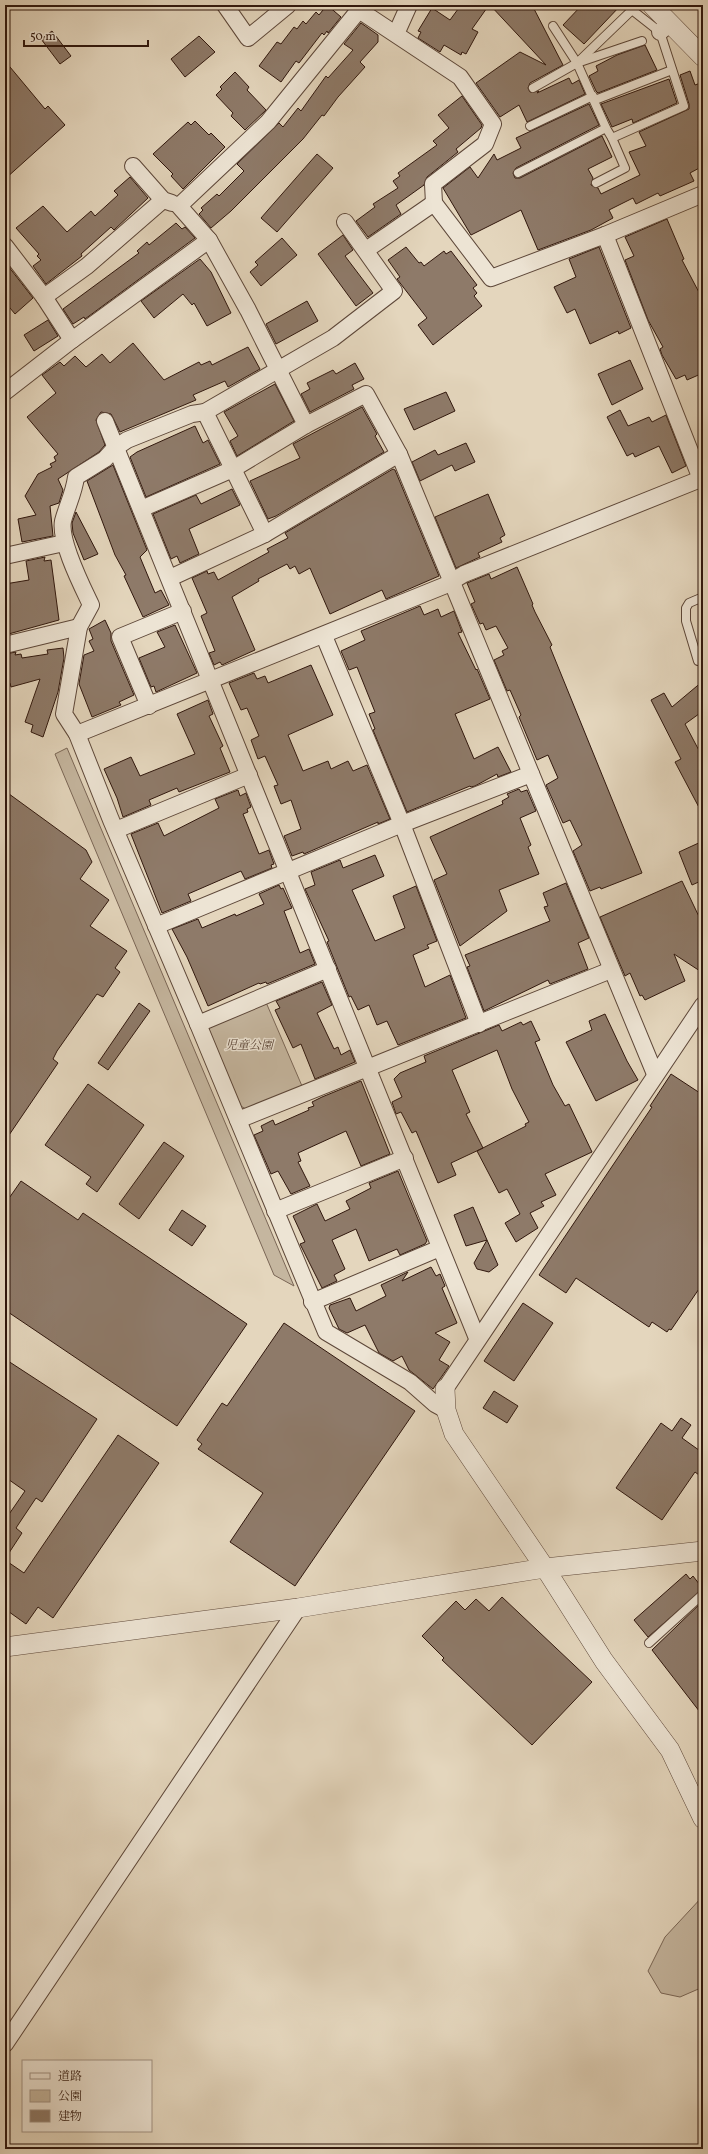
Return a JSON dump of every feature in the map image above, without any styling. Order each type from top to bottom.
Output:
[{"type":"street","points":[[225,5],[248,38],[288,5]]},
{"type":"street","points":[[396,34],[409,5]]},
{"type":"street","points":[[652,5],[665,28],[703,57]]},
{"type":"street","points":[[179,206],[268,122],[356,7],[460,77],[493,124],[485,144],[433,184],[434,203],[490,278],[605,235],[703,194]]},
{"type":"street","points":[[133,166],[163,200],[179,206],[209,240],[306,425]]},
{"type":"street","points":[[44,297],[87,266],[163,200]]},
{"type":"street","points":[[366,250],[434,203]]},
{"type":"street","points":[[345,222],[394,291],[333,338],[205,412],[192,414],[127,440],[115,448],[105,459],[76,477],[74,492],[63,523],[64,543],[91,605],[79,627],[64,714],[77,734],[238,1120],[312,1302],[326,1332],[410,1382],[435,1404],[446,1410]]},
{"type":"street","points":[[77,734],[324,636],[446,585],[464,574],[702,481],[605,235]]},
{"type":"street","points":[[5,392],[72,340],[209,240]]},
{"type":"street","points":[[5,246],[44,297],[72,340]]},
{"type":"street","points":[[140,509],[233,469],[306,425],[366,394],[399,454],[655,1074]]},
{"type":"street","points":[[205,412],[265,534]]},
{"type":"street","points":[[105,421],[140,509],[170,578],[182,611],[477,1338]]},
{"type":"street","points":[[170,578],[265,534],[399,454]]},
{"type":"street","points":[[5,556],[64,543]]},
{"type":"street","points":[[149,706],[120,637],[182,611]]},
{"type":"street","points":[[5,645],[79,627]]},
{"type":"street","points":[[324,636],[402,824],[479,1024]]},
{"type":"street","points":[[156,926],[402,824],[531,774]]},
{"type":"street","points":[[116,830],[249,775]]},
{"type":"street","points":[[198,1024],[328,969]]},
{"type":"street","points":[[238,1120],[304,1092],[368,1069],[611,970]]},
{"type":"street","points":[[703,1006],[655,1074],[445,1388],[446,1410],[454,1434],[545,1568],[604,1661],[670,1750],[703,1818]]},
{"type":"street","points":[[275,1211],[405,1158]]},
{"type":"street","points":[[312,1302],[440,1248]]},
{"type":"street","points":[[5,1647],[298,1608],[545,1568],[703,1551]]},
{"type":"street","points":[[5,2044],[298,1608]]},
{"type":"lane","points":[[577,63],[632,10],[665,28],[672,70],[684,106],[612,138]]},
{"type":"lane","points":[[553,26],[577,63],[594,98],[606,128],[626,168],[596,183]]},
{"type":"lane","points":[[532,88],[577,63],[642,41]]},
{"type":"lane","points":[[530,126],[594,98],[672,70]]},
{"type":"lane","points":[[518,172],[606,128]]},
{"type":"lane","points":[[698,661],[685,615],[689,603],[703,597]]},
{"type":"lane","points":[[649,1643],[703,1594]]},
{"type":"green space","points":[[67,748],[294,1286],[274,1275],[55,754]]},
{"type":"green space","name":"児童公園","points":[[265,1000],[302,1086],[246,1109],[239,1105],[207,1033],[210,1025]]},
{"type":"green space","points":[[703,1896],[703,1987],[680,1997],[661,1993],[648,1971],[665,1937]]},
{"type":"building","points":[[327,5],[341,17],[328,33],[327,31],[324,35],[322,33],[299,63],[296,61],[281,82],[259,66],[277,42],[281,44],[294,27],[297,29],[303,21],[306,24],[316,12],[319,15]]},
{"type":"building","points":[[461,5],[489,5],[472,29],[478,32],[466,54],[462,52],[461,55],[444,45],[440,52],[418,38],[421,32],[418,31],[432,8],[450,20]]},
{"type":"building","points":[[490,5],[532,5],[563,65],[530,83],[528,88],[530,92],[539,91],[537,93],[569,78],[572,84],[579,80],[585,94],[527,122],[519,105],[500,117],[476,83],[520,52],[546,65]]},
{"type":"building","points":[[582,5],[621,5],[584,44],[563,25]]},
{"type":"building","points":[[361,23],[378,35],[378,42],[360,62],[365,67],[338,97],[324,116],[322,115],[303,139],[231,211],[211,228],[199,214],[203,210],[201,208],[217,194],[219,196],[244,171],[237,164],[279,123],[283,127],[298,108],[301,111],[326,76],[328,78],[353,50],[344,44]]},
{"type":"building","points":[[52,31],[71,56],[60,64],[41,39]]},
{"type":"building","points":[[199,36],[215,52],[185,77],[171,59]]},
{"type":"building","points":[[645,45],[657,70],[598,93],[596,91],[589,76],[598,71],[596,66],[617,55]]},
{"type":"building","points":[[5,61],[45,109],[48,106],[65,125],[5,179]]},
{"type":"building","points":[[690,71],[695,85],[703,82],[703,166],[690,173],[694,181],[660,196],[658,193],[636,204],[633,198],[609,210],[613,218],[591,230],[538,250],[521,210],[471,235],[443,188],[470,167],[478,178],[494,154],[497,160],[521,148],[516,138],[589,104],[599,125],[516,168],[513,173],[515,178],[520,178],[602,136],[612,157],[588,169],[593,178],[591,185],[598,188],[601,194],[640,175],[629,152],[646,146],[639,132],[689,109],[689,104],[680,75]]},
{"type":"building","points":[[235,72],[249,87],[247,90],[266,110],[245,130],[231,116],[233,113],[216,95],[222,89],[220,87]]},
{"type":"building","points":[[669,79],[677,103],[633,123],[632,119],[612,127],[601,104]]},
{"type":"building","points":[[462,96],[482,125],[481,128],[456,149],[458,152],[427,177],[424,185],[396,205],[401,214],[368,237],[356,221],[375,207],[373,204],[398,188],[393,181],[400,176],[398,173],[437,145],[433,141],[449,128],[438,115]]},
{"type":"building","points":[[195,121],[209,135],[211,133],[225,147],[183,189],[171,176],[173,174],[153,154],[188,122],[191,125]]},
{"type":"building","points":[[317,154],[333,168],[277,232],[261,218]]},
{"type":"building","points":[[130,177],[148,198],[114,230],[111,227],[81,254],[82,256],[46,284],[33,266],[41,260],[37,256],[39,254],[16,228],[43,206],[67,232],[91,211],[95,216],[118,195],[114,191]]},
{"type":"building","points":[[667,219],[684,259],[682,260],[703,300],[703,373],[687,380],[685,375],[676,379],[662,355],[660,349],[663,347],[648,320],[625,260],[634,256],[625,237]]},
{"type":"building","points":[[176,223],[182,229],[185,227],[195,238],[85,319],[84,317],[73,324],[63,309],[139,253],[137,251],[147,242],[149,245]]},
{"type":"building","points":[[343,235],[353,250],[345,256],[373,293],[356,306],[318,254]]},
{"type":"building","points":[[282,238],[297,255],[261,286],[250,272],[258,265],[255,262]]},
{"type":"building","points":[[406,247],[419,263],[421,262],[424,266],[444,251],[446,254],[451,251],[477,285],[473,288],[477,293],[474,296],[482,306],[433,345],[418,325],[427,318],[397,279],[400,277],[388,260]]},
{"type":"building","points":[[599,247],[631,328],[619,334],[618,331],[590,344],[575,309],[567,313],[554,287],[576,277],[569,259]]},
{"type":"building","points":[[200,259],[211,272],[231,313],[207,326],[194,303],[192,305],[183,294],[154,318],[141,301]]},
{"type":"building","points":[[5,262],[33,298],[15,314],[5,302]]},
{"type":"building","points":[[307,301],[318,321],[276,344],[266,324]]},
{"type":"building","points":[[48,320],[58,336],[34,351],[24,335]]},
{"type":"building","points":[[133,343],[164,380],[199,362],[201,365],[210,361],[212,365],[248,347],[260,369],[228,387],[225,381],[193,395],[196,400],[120,432],[111,414],[101,412],[96,420],[105,445],[99,452],[58,479],[63,490],[59,503],[50,506],[53,536],[22,542],[18,519],[36,515],[25,496],[38,474],[52,467],[50,464],[56,461],[54,457],[58,454],[27,417],[56,393],[42,375],[60,362],[64,366],[75,356],[86,367],[102,354],[110,363]]},
{"type":"building","points":[[630,360],[643,389],[612,405],[598,374]]},
{"type":"building","points":[[355,363],[364,379],[352,385],[354,389],[310,412],[301,394],[310,389],[307,383],[333,370],[336,374]]},
{"type":"building","points":[[275,384],[294,421],[237,456],[230,441],[238,436],[224,412]]},
{"type":"building","points":[[446,392],[455,411],[414,430],[404,409]]},
{"type":"building","points":[[362,407],[377,434],[375,436],[384,452],[276,516],[268,519],[250,481],[300,458],[293,444]]},
{"type":"building","points":[[620,410],[628,426],[649,417],[652,422],[666,415],[686,466],[672,473],[659,446],[635,457],[633,453],[627,456],[607,417]]},
{"type":"building","points":[[195,426],[203,443],[208,440],[220,464],[146,497],[130,457],[137,452]]},
{"type":"building","points":[[466,443],[475,462],[455,471],[452,465],[420,481],[412,462],[435,450],[438,455]]},
{"type":"building","points":[[113,465],[147,550],[140,557],[155,593],[161,590],[169,605],[143,617],[124,576],[126,575],[115,555],[87,481]]},
{"type":"building","points":[[393,469],[395,470],[439,576],[386,599],[382,590],[330,614],[310,568],[299,574],[295,566],[290,569],[287,564],[258,579],[259,581],[232,597],[255,650],[222,665],[220,662],[214,665],[209,653],[215,651],[201,616],[207,613],[192,578],[207,571],[208,574],[214,572],[218,580],[269,552],[267,549],[288,538],[285,533]]},
{"type":"building","points":[[232,489],[240,505],[189,529],[199,554],[180,563],[177,556],[171,559],[153,514],[196,495],[201,504]]},
{"type":"building","points":[[488,494],[505,535],[500,538],[502,542],[478,553],[480,557],[456,568],[435,517]]},
{"type":"building","points":[[76,512],[98,554],[84,560],[73,533],[72,523]]},
{"type":"building","points":[[45,557],[44,561],[51,560],[59,620],[5,635],[5,584],[29,580],[26,561]]},
{"type":"building","points":[[517,567],[535,612],[552,645],[550,647],[642,873],[601,889],[600,887],[590,891],[573,851],[582,845],[570,820],[563,823],[546,785],[558,778],[548,755],[537,760],[519,717],[521,715],[510,690],[507,691],[494,660],[504,655],[502,651],[508,648],[496,626],[486,630],[483,623],[480,624],[471,604],[475,602],[467,583],[489,574],[491,579]]},
{"type":"building","points":[[420,606],[424,615],[438,609],[441,617],[454,611],[462,632],[458,633],[476,670],[477,669],[490,699],[455,714],[474,759],[498,747],[511,772],[498,777],[497,774],[475,786],[470,786],[407,812],[373,730],[375,729],[369,714],[375,712],[357,667],[349,670],[341,651],[365,640],[361,631]]},
{"type":"building","points":[[105,620],[111,633],[111,641],[134,695],[119,702],[121,705],[92,717],[79,684],[84,655],[94,651],[89,641],[93,639],[89,629]]},
{"type":"building","points":[[175,625],[197,673],[156,692],[154,686],[151,687],[139,658],[165,647],[157,632]]},
{"type":"building","points":[[63,648],[64,658],[58,692],[43,737],[31,732],[33,725],[25,722],[40,679],[11,687],[10,683],[5,685],[5,654],[16,652],[15,655],[21,654],[22,658],[48,654],[47,650]]},
{"type":"building","points":[[311,665],[333,715],[288,735],[303,771],[328,761],[331,769],[348,761],[353,771],[367,765],[390,819],[378,824],[378,822],[304,854],[303,852],[292,856],[284,836],[301,829],[291,800],[281,804],[274,786],[278,785],[265,756],[258,759],[251,740],[259,736],[247,708],[241,710],[229,683],[254,673],[257,679],[265,676],[268,683]]},
{"type":"building","points":[[703,681],[703,711],[685,724],[703,758],[703,815],[675,762],[681,759],[651,700],[664,693],[672,707]]},
{"type":"building","points":[[208,700],[213,714],[209,716],[223,746],[220,748],[230,772],[179,792],[177,788],[149,800],[151,805],[123,817],[117,798],[104,769],[131,757],[140,776],[195,754],[177,714]]},
{"type":"building","points":[[519,789],[521,792],[527,790],[536,811],[520,818],[531,845],[528,847],[539,874],[499,890],[507,911],[460,946],[434,880],[447,874],[430,837],[503,804],[502,801],[509,797],[507,794]]},
{"type":"building","points":[[238,790],[240,796],[246,793],[251,807],[247,809],[248,812],[243,814],[259,854],[269,850],[274,864],[271,865],[272,868],[245,879],[241,871],[188,894],[191,901],[162,913],[131,834],[158,823],[164,836],[219,808],[215,799]]},
{"type":"building","points":[[5,791],[86,850],[92,862],[80,879],[109,900],[90,926],[127,951],[115,968],[120,972],[103,997],[97,994],[57,1051],[53,1059],[58,1063],[5,1141]]},
{"type":"building","points":[[703,841],[703,880],[692,885],[679,852]]},
{"type":"building","points":[[375,855],[384,876],[352,890],[375,941],[405,928],[393,896],[416,886],[437,941],[427,945],[429,948],[413,955],[425,987],[450,975],[466,1018],[398,1045],[387,1021],[377,1025],[369,1005],[358,1010],[351,996],[349,997],[327,942],[329,941],[305,889],[315,885],[311,872],[340,860],[343,868]]},
{"type":"building","points":[[682,881],[703,925],[703,973],[674,954],[685,981],[645,1000],[642,995],[640,996],[630,973],[625,976],[600,917]]},
{"type":"building","points":[[566,883],[589,938],[578,943],[588,969],[550,984],[548,980],[484,1011],[467,967],[470,966],[465,955],[550,921],[544,907],[548,906],[543,893]]},
{"type":"building","points":[[279,885],[281,889],[283,888],[292,908],[284,911],[300,953],[309,949],[315,964],[267,984],[266,982],[259,983],[208,1006],[187,957],[172,929],[198,919],[202,928],[235,914],[236,916],[264,904],[259,894]]},
{"type":"building","points":[[322,982],[332,1005],[317,1013],[334,1049],[338,1047],[341,1055],[350,1050],[355,1062],[315,1079],[301,1044],[293,1048],[275,1010],[280,1008],[276,1001]]},
{"type":"building","points":[[139,1003],[150,1011],[108,1070],[98,1063]]},
{"type":"building","points":[[605,1014],[627,1061],[638,1080],[596,1101],[566,1042],[592,1030],[589,1021]]},
{"type":"building","points":[[531,1021],[540,1040],[535,1042],[553,1085],[565,1106],[569,1104],[592,1152],[545,1174],[556,1195],[541,1202],[544,1206],[530,1213],[538,1228],[516,1242],[505,1223],[520,1214],[507,1189],[499,1193],[477,1151],[451,1163],[456,1175],[438,1183],[416,1131],[412,1133],[401,1112],[396,1114],[392,1102],[402,1097],[394,1079],[400,1073],[426,1062],[424,1056],[499,1025],[502,1031],[521,1022],[523,1025]],"holes":[[[497,1050],[512,1089],[529,1122],[525,1124],[526,1126],[483,1148],[466,1114],[470,1112],[452,1070]]]},
{"type":"building","points":[[671,1074],[703,1095],[703,1283],[671,1330],[669,1329],[667,1332],[652,1322],[649,1327],[576,1278],[566,1293],[539,1275],[652,1107],[650,1106]]},
{"type":"building","points":[[361,1081],[390,1154],[361,1166],[346,1131],[298,1153],[301,1161],[298,1162],[310,1186],[291,1194],[278,1171],[271,1174],[254,1135],[263,1131],[261,1126],[273,1120],[275,1125],[309,1110],[308,1108],[314,1106],[312,1102]]},
{"type":"building","points":[[88,1084],[144,1125],[97,1192],[86,1184],[91,1177],[45,1145]]},
{"type":"building","points":[[164,1142],[184,1156],[139,1219],[119,1204]]},
{"type":"building","points":[[398,1171],[427,1241],[425,1244],[400,1255],[397,1249],[369,1261],[356,1229],[332,1240],[345,1269],[334,1275],[337,1281],[322,1288],[300,1244],[305,1242],[293,1216],[317,1204],[325,1221],[350,1209],[346,1201],[371,1188],[369,1183]]},
{"type":"building","points":[[21,1181],[78,1220],[83,1213],[247,1324],[177,1426],[5,1310],[5,1204]]},
{"type":"building","points":[[473,1207],[487,1240],[466,1246],[454,1215]]},
{"type":"building","points":[[182,1210],[206,1226],[192,1246],[169,1230]]},
{"type":"building","points":[[487,1240],[498,1265],[489,1272],[477,1269],[474,1263]]},
{"type":"building","points":[[431,1267],[436,1276],[440,1274],[445,1286],[442,1288],[457,1323],[435,1333],[450,1342],[439,1360],[449,1366],[433,1389],[409,1370],[402,1356],[393,1361],[379,1353],[365,1325],[347,1333],[339,1329],[329,1308],[330,1305],[350,1298],[356,1311],[386,1296],[381,1285],[408,1272],[402,1281]]},
{"type":"building","points":[[523,1303],[553,1323],[514,1381],[484,1361]]},
{"type":"building","points":[[284,1323],[415,1411],[295,1586],[230,1542],[263,1493],[198,1449],[202,1444],[197,1440],[222,1403],[227,1406]]},
{"type":"building","points":[[5,1359],[97,1419],[42,1502],[36,1498],[16,1528],[22,1533],[5,1559],[5,1520],[25,1491],[5,1477]]},
{"type":"building","points":[[494,1391],[518,1406],[507,1423],[483,1408]]},
{"type":"building","points":[[681,1418],[691,1425],[682,1438],[703,1453],[703,1478],[695,1472],[662,1520],[616,1488],[661,1423],[672,1431]]},
{"type":"building","points":[[118,1435],[159,1463],[53,1618],[38,1607],[26,1624],[5,1609],[5,1560],[24,1573]]},
{"type":"building","points":[[686,1574],[690,1579],[693,1576],[703,1589],[648,1637],[634,1620]]},
{"type":"building","points":[[502,1597],[592,1682],[532,1745],[442,1660],[444,1658],[422,1636],[456,1601],[465,1610],[476,1599],[489,1611]]},
{"type":"building","points":[[703,1601],[703,1716],[652,1650]]}]
